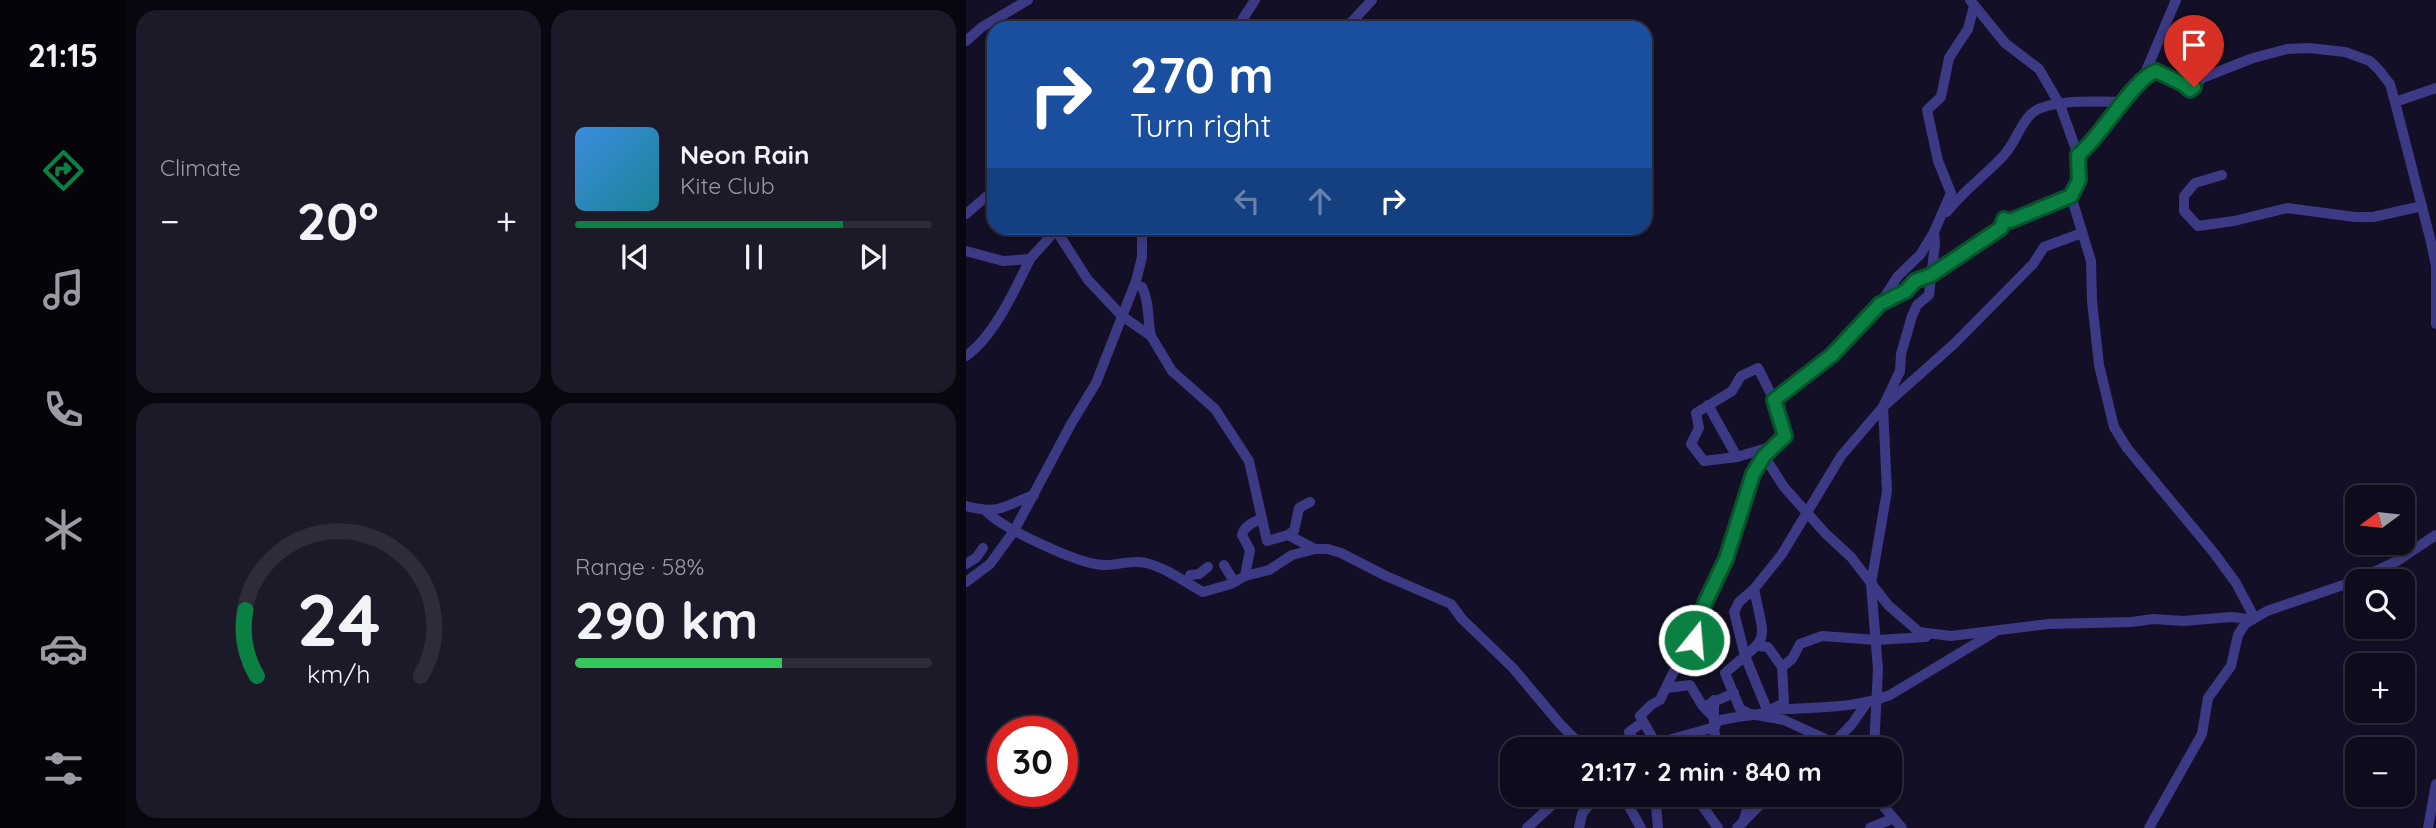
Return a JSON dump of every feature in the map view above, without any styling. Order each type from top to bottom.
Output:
[{"type":"street","points":[[992,21],[1028,0]]},
{"type":"street","points":[[1242,21],[1255,0]]},
{"type":"street","points":[[1352,21],[1372,0]]},
{"type":"street","points":[[2078,155],[2125,103],[2143,78],[2175,0]]},
{"type":"street","points":[[1880,304],[1906,291],[1915,281],[1931,275],[2001,228],[2004,219],[2010,221],[2071,196],[2079,180],[2078,155],[2060,105],[2039,69],[2005,43],[1972,3]]},
{"type":"street","points":[[1942,218],[1951,193],[1938,161],[1927,110],[1941,97],[1949,58],[1968,29],[1972,3]]},
{"type":"street","points":[[966,41],[987,24]]},
{"type":"street","points":[[2143,78],[2156,71],[2190,90],[2202,78],[2253,58],[2287,49],[2309,48],[2345,52],[2370,61],[2390,84],[2435,257],[2436,324]]},
{"type":"street","points":[[2395,102],[2436,88]]},
{"type":"street","points":[[1774,400],[1832,355],[1880,304],[1898,276],[1920,255],[1942,218],[1961,195],[2005,154],[2022,124],[2033,112],[2042,106],[2111,100],[2125,103]]},
{"type":"street","points":[[2222,175],[2195,183],[2184,196],[2184,211],[2199,226],[2234,221],[2287,208],[2372,217],[2422,206]]},
{"type":"street","points":[[966,214],[987,196]]},
{"type":"street","points":[[2071,196],[2091,261],[2099,365],[2114,427],[2127,448],[2236,583],[2252,618]]},
{"type":"street","points":[[1873,737],[1871,702],[1877,640],[1871,584],[1887,491],[1883,407],[1900,371],[1901,354],[1917,305],[1929,295],[1934,232]]},
{"type":"street","points":[[1767,713],[1745,656],[1734,612],[1745,595],[1754,589],[1782,554],[1841,456],[1883,407],[1954,344],[2032,264],[2044,247],[2082,233]]},
{"type":"street","points":[[966,356],[974,350],[1007,304],[1030,259],[1049,235]]},
{"type":"street","points":[[1060,235],[1088,279],[1122,316],[1150,336],[1171,371],[1210,402],[1241,447],[1249,461],[1267,541],[1293,536],[1315,549]]},
{"type":"street","points":[[966,579],[990,564],[1014,531],[1070,424],[1096,383],[1135,285],[1142,257],[1142,235]]},
{"type":"street","points":[[966,251],[1003,261],[1030,259]]},
{"type":"street","points":[[1135,285],[1142,287],[1147,297],[1150,336]]},
{"type":"street","points":[[1652,737],[1643,722],[1642,714],[1660,700],[1674,671],[1694,640],[1705,603],[1726,559],[1753,474],[1764,456],[1785,436],[1774,400],[1758,368],[1741,376],[1732,391],[1696,412],[1699,428],[1692,447],[1703,461],[1737,457],[1773,446]]},
{"type":"street","points":[[1708,405],[1737,457]]},
{"type":"street","points":[[1764,456],[1784,487],[1851,557],[1909,626],[1933,636]]},
{"type":"street","points":[[986,512],[1002,509],[1034,495]]},
{"type":"street","points":[[966,506],[986,512],[1003,526],[1065,554],[1096,564],[1143,562],[1179,577],[1195,580],[1203,592],[1269,570],[1292,555],[1297,549],[1293,536],[1297,512],[1310,502]]},
{"type":"street","points":[[1236,580],[1250,550],[1242,536],[1243,531],[1252,522],[1261,519]]},
{"type":"street","points":[[1782,667],[1805,640],[1822,636],[1877,640],[2000,631],[2048,624],[2252,618],[2352,582],[2397,561],[2436,535]]},
{"type":"street","points":[[966,564],[976,558],[983,548]]},
{"type":"street","points":[[1292,555],[1315,549],[1341,553],[1451,604],[1462,619],[1513,668],[1573,737]]},
{"type":"street","points":[[1224,565],[1236,580]]},
{"type":"street","points":[[1195,580],[1209,567]]},
{"type":"street","points":[[1179,577],[1195,580]]},
{"type":"street","points":[[1754,589],[1764,632],[1762,642],[1725,673],[1740,709],[1750,714],[1767,713],[1815,737]]},
{"type":"street","points":[[2149,828],[2202,734],[2208,698],[2231,666],[2238,635],[2252,618]]},
{"type":"street","points":[[1680,737],[1715,721],[1743,715],[1871,702],[1890,695],[2000,631]]},
{"type":"street","points":[[1757,646],[1768,647],[1782,667],[1784,703],[1767,713]]},
{"type":"street","points":[[1667,688],[1689,684],[1715,721]]},
{"type":"street","points":[[1705,707],[1714,700],[1734,693]]},
{"type":"street","points":[[1714,700],[1717,737]]},
{"type":"street","points":[[1842,737],[1871,702]]},
{"type":"street","points":[[1632,737],[1629,732],[1643,722]]},
{"type":"street","points":[[2428,828],[2436,785]]},
{"type":"street","points":[[1527,828],[1550,807]]},
{"type":"street","points":[[1578,828],[1582,814],[1588,807]]},
{"type":"street","points":[[1629,807],[1641,828]]},
{"type":"street","points":[[1656,807],[1658,828]]},
{"type":"street","points":[[1703,807],[1718,828]]},
{"type":"street","points":[[1740,827],[1748,807]]},
{"type":"street","points":[[1740,827],[1759,807]]},
{"type":"street","points":[[1883,807],[1902,828]]},
{"type":"street","points":[[1872,828],[1892,819]]},
{"type":"route","points":[[1694,640],[1705,603],[1726,559],[1753,474],[1764,456],[1785,436],[1774,400],[1792,389],[1832,355],[1880,304],[1906,291],[1915,281],[1931,275],[2001,228],[2004,219],[2010,221],[2071,196],[2079,180],[2078,155],[2103,130],[2143,78],[2156,71],[2190,90],[2194,87]]}]
